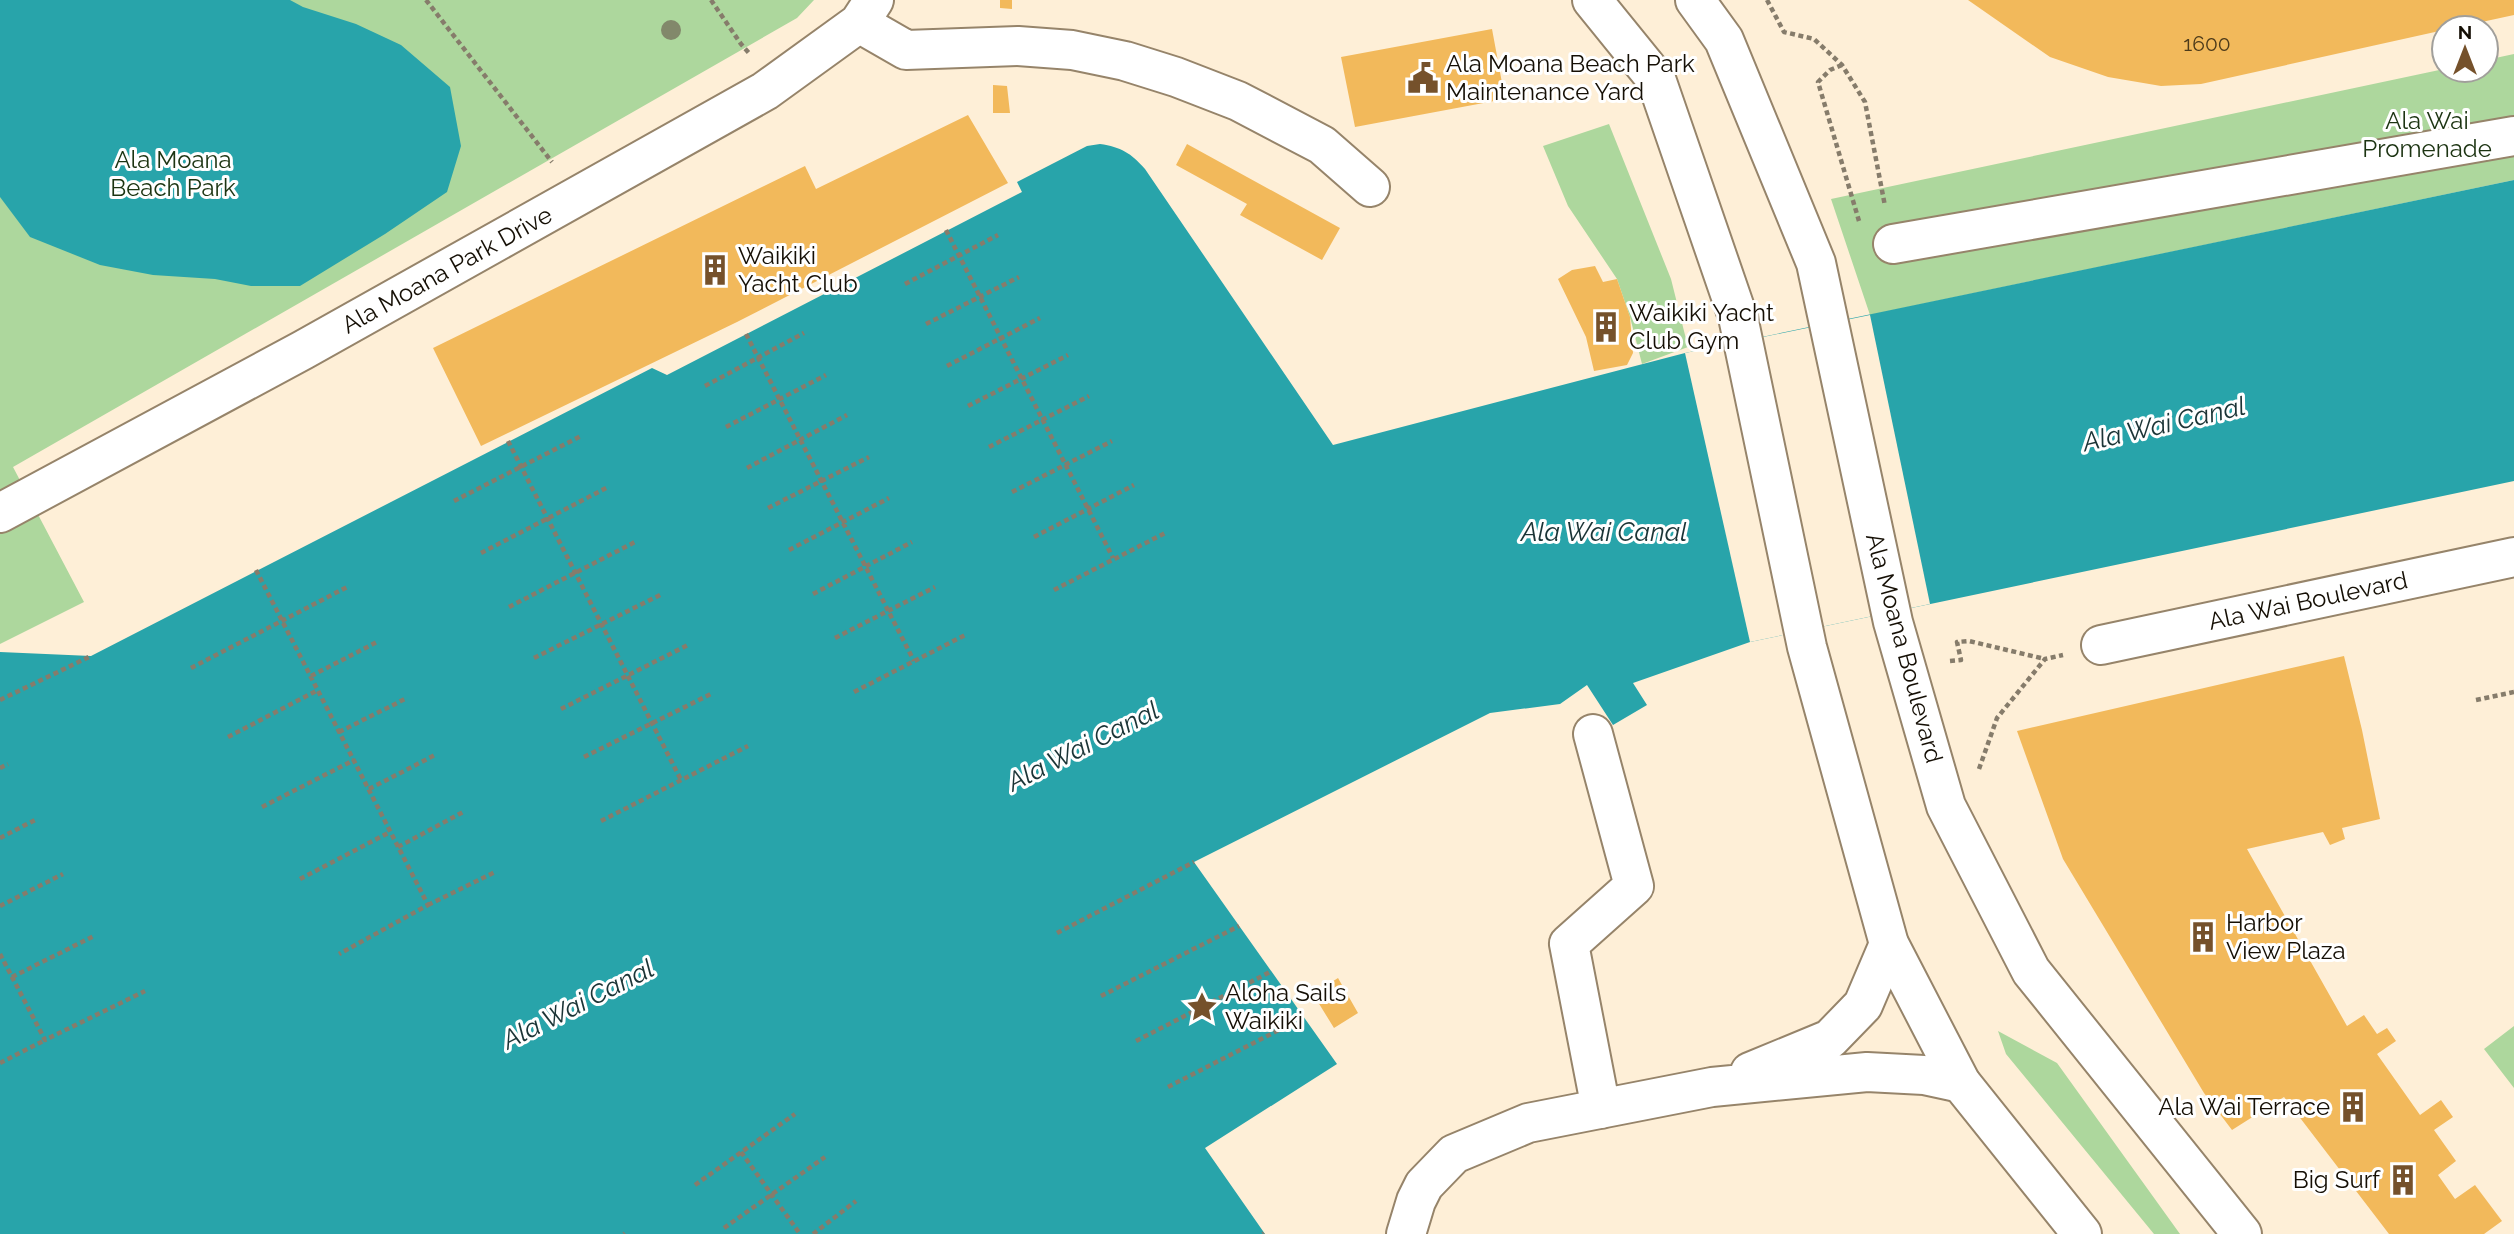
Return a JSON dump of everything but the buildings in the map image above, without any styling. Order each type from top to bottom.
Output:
[{"type":"main road","points":[[1592,0],[1656,79],[1738,317],[1807,647],[1889,944],[1961,1083],[2082,1234]]},
{"type":"main road","name":"Ala Moana Boulevard","points":[[1695,0],[1724,40],[1816,263],[1893,622],[1946,806],[2031,971],[2242,1234]]},
{"type":"main road","points":[[866,11],[906,50],[1018,46],[1072,50],[1125,61],[1176,76],[1238,101],[1322,145],[1370,187]]},
{"type":"main road","name":"Ala Moana Park Drive","points":[[0,513],[303,351],[765,91],[866,11]]},
{"type":"main road","points":[[1893,244],[2514,136]]},
{"type":"main road","name":"Ala Wai Boulevard","points":[[2101,645],[2514,557]]},
{"type":"main road","points":[[1593,734],[1634,886],[1569,944],[1601,1109]]},
{"type":"main road","points":[[1713,1087],[1830,1039],[1863,1005],[1889,944]]},
{"type":"main road","points":[[1406,1234],[1424,1185],[1454,1154],[1528,1123],[1713,1087],[1867,1072],[1924,1075],[1961,1083]]},
{"type":"path","points":[[426,0],[552,162]]},
{"type":"path","points":[[712,0],[740,44]]},
{"type":"path","points":[[1768,0],[1784,32],[1814,39],[1842,65],[1865,102],[1893,244]]},
{"type":"path","points":[[1842,65],[1830,70],[1818,82],[1859,224]]},
{"type":"path","points":[[946,230],[1113,558]]},
{"type":"path","points":[[905,284],[998,235]]},
{"type":"path","points":[[926,324],[1019,277]]},
{"type":"path","points":[[947,366],[1040,318]]},
{"type":"path","points":[[705,386],[804,333]]},
{"type":"path","points":[[746,334],[914,661]]},
{"type":"path","points":[[968,406],[1068,355]]},
{"type":"path","points":[[726,427],[826,375]]},
{"type":"path","points":[[989,447],[1089,396]]},
{"type":"path","points":[[747,468],[847,415]]},
{"type":"path","points":[[454,501],[581,436]]},
{"type":"path","points":[[508,441],[681,780]]},
{"type":"path","points":[[1012,492],[1112,441]]},
{"type":"path","points":[[768,508],[869,457]]},
{"type":"path","points":[[1034,537],[1134,485]]},
{"type":"path","points":[[481,553],[608,487]]},
{"type":"path","points":[[789,550],[889,498]]},
{"type":"path","points":[[1054,590],[1167,532]]},
{"type":"path","points":[[509,607],[635,542]]},
{"type":"path","points":[[813,594],[912,542]]},
{"type":"path","points":[[257,570],[428,905]]},
{"type":"path","points":[[191,668],[349,586]]},
{"type":"path","points":[[835,638],[934,587]]},
{"type":"path","points":[[534,658],[662,594]]},
{"type":"path","points":[[853,692],[967,634]]},
{"type":"path","points":[[1950,661],[1961,660],[1957,642],[1969,641],[2045,659],[2101,645]]},
{"type":"path","points":[[311,676],[377,642]]},
{"type":"path","points":[[561,709],[688,645]]},
{"type":"path","points":[[0,700],[91,656]]},
{"type":"path","points":[[1976,777],[1997,718],[2045,659]]},
{"type":"path","points":[[228,737],[318,690]]},
{"type":"path","points":[[2476,700],[2514,692]]},
{"type":"path","points":[[584,757],[713,693]]},
{"type":"path","points":[[340,732],[407,698]]},
{"type":"path","points":[[601,821],[748,746]]},
{"type":"path","points":[[369,789],[435,755]]},
{"type":"path","points":[[262,807],[354,760]]},
{"type":"path","points":[[0,768],[8,764]]},
{"type":"path","points":[[398,847],[465,811]]},
{"type":"path","points":[[0,838],[35,820]]},
{"type":"path","points":[[300,879],[390,832]]},
{"type":"path","points":[[1057,933],[1194,862]]},
{"type":"path","points":[[340,954],[428,905],[495,873]]},
{"type":"path","points":[[0,906],[63,874]]},
{"type":"path","points":[[1101,996],[1239,926]]},
{"type":"path","points":[[12,977],[94,936]]},
{"type":"path","points":[[0,954],[1,961],[45,1040]]},
{"type":"path","points":[[1136,1041],[1272,971]]},
{"type":"path","points":[[0,1063],[145,991]]},
{"type":"path","points":[[1168,1087],[1304,1017]]},
{"type":"path","points":[[695,1185],[795,1114]]},
{"type":"path","points":[[741,1152],[800,1234]]},
{"type":"path","points":[[723,1228],[825,1157]]},
{"type":"path","points":[[813,1234],[856,1201]]},
{"type":"green space","name":"Ala Moana Beach Park","points":[[0,0],[814,0],[797,18],[13,467],[84,602],[0,644]]},
{"type":"green space","name":"Ala Wai Promenade","points":[[2514,54],[2514,180],[1870,315],[1831,199],[2430,72],[2430,84],[2500,84],[2500,57]]},
{"type":"green space","points":[[1609,124],[1671,279],[1688,347],[1642,364],[1617,279],[1568,206],[1543,146]]},
{"type":"green space","points":[[2514,1026],[2514,1088],[2484,1049]]},
{"type":"green space","points":[[1998,1031],[2057,1063],[2180,1234],[2154,1234],[2006,1054]]},
{"type":"water","points":[[0,0],[290,0],[303,7],[356,24],[401,45],[450,87],[461,146],[447,192],[300,286],[251,286],[215,279],[153,275],[100,265],[30,237],[0,197]]},
{"type":"water","name":"Ala Wai Canal","points":[[1100,144],[1125,152],[1145,169],[1333,445],[1685,353],[2514,180],[2514,481],[1750,642],[1633,683],[1647,705],[1613,725],[1587,685],[1560,704],[1490,713],[1194,862],[1337,1064],[1205,1148],[1265,1234],[0,1234],[0,652],[91,656],[652,368],[667,375],[1022,192],[1017,182],[1087,146]]},
{"type":"pier","points":[[1870,315],[1930,604],[1750,642],[1685,353]]},
{"type":"place","name":"Ala Moana Beach Park Maintenance Yard","points":[[1423,78]]},
{"type":"place","name":"Waikiki Yacht Club","points":[[715,270]]},
{"type":"place","name":"Waikiki Yacht Club Gym","points":[[1606,327]]},
{"type":"place","name":"Harbor View Plaza","points":[[2203,937]]},
{"type":"place","name":"Aloha Sails Waikiki","points":[[1202,1007]]},
{"type":"place","name":"Ala Wai Terrace","points":[[2353,1107]]},
{"type":"place","name":"Big Surf","points":[[2403,1180]]}]
